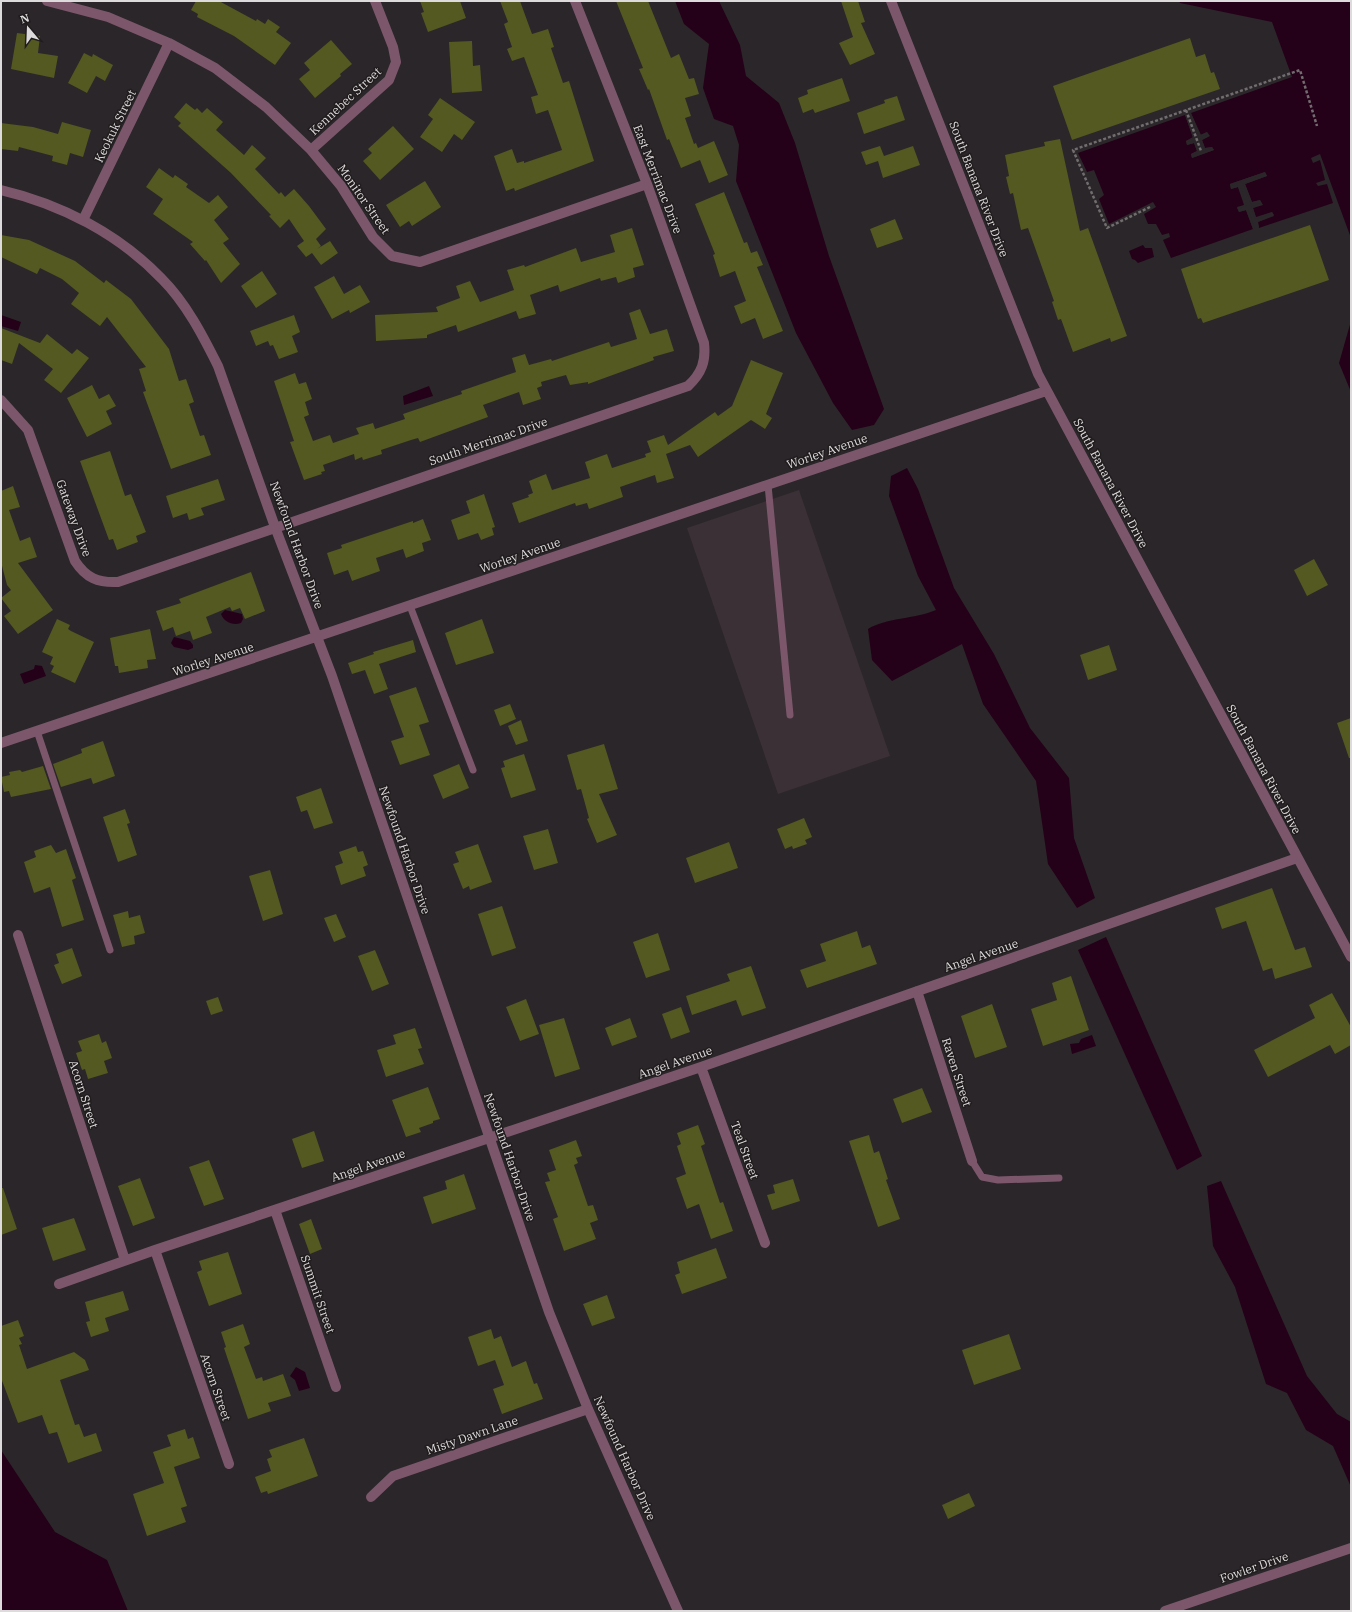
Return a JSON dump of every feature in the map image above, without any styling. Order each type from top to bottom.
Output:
[{"type":"street","name":"Monitor Street","points":[[47,1],[108,17],[169,44],[215,68],[266,107],[311,150],[341,186],[373,237],[392,256],[420,262],[647,184]]},
{"type":"street","name":"Kennebec Street","points":[[311,150],[389,80],[396,62],[393,47],[375,1]]},
{"type":"street","name":"East Merrimac Drive","points":[[575,1],[647,184],[704,343],[706,356],[701,369]]},
{"type":"street","name":"South Banana River Drive","points":[[891,1],[1031,358],[1046,391],[1351,957]]},
{"type":"street","name":"Keokuk Street","points":[[83,220],[169,44]]},
{"type":"street","name":"Newfound Harbor Drive","points":[[1,190],[26,196],[83,220],[123,245],[147,264],[163,280],[192,320],[218,366],[275,527],[335,683],[549,1312],[588,1409],[678,1611]]},
{"type":"street","name":"South Merrimac Drive","points":[[275,527],[688,386],[696,378],[701,369]]},
{"type":"street","name":"Worley Avenue","points":[[1,743],[1046,391]]},
{"type":"street","name":"Gateway Drive","points":[[1,400],[28,430],[75,561],[81,571],[92,579],[104,583],[118,582],[275,527]]},
{"type":"street","name":"Angel Avenue","points":[[59,1284],[155,1250],[701,1067],[1297,858]]},
{"type":"street","name":"Acorn Street","points":[[18,935],[126,1260]]},
{"type":"street","name":"Raven Street","points":[[917,991],[972,1161]]},
{"type":"street","name":"Teal Street","points":[[701,1067],[765,1243]]},
{"type":"street","name":"Summit Street","points":[[275,1210],[336,1386]]},
{"type":"street","name":"Acorn Street","points":[[155,1250],[229,1464]]},
{"type":"street","name":"Misty Dawn Lane","points":[[371,1497],[393,1476],[588,1409]]},
{"type":"street","name":"Fowler Drive","points":[[1165,1611],[1351,1548]]},
{"type":"lane","points":[[768,485],[790,715]]},
{"type":"lane","points":[[410,606],[473,770]]},
{"type":"lane","points":[[37,731],[110,950]]},
{"type":"lane","points":[[972,1161],[982,1177],[987,1178],[998,1180],[1059,1178]]},
{"type":"path","points":[[1150,207],[1107,228],[1073,150],[1300,70],[1317,126]]},
{"type":"path","points":[[1186,110],[1201,150]]},
{"type":"shaded area","points":[[675,1],[719,1],[740,45],[746,76],[779,103],[795,143],[829,256],[884,409],[874,425],[852,430],[833,403],[796,333],[736,181],[739,145],[733,126],[714,119],[703,88],[709,44],[684,24]]},
{"type":"shaded area","points":[[1179,1],[1351,1],[1351,238],[1320,154],[1311,158],[1313,163],[1320,160],[1325,180],[1316,183],[1318,186],[1327,184],[1333,203],[1259,228],[1258,222],[1274,216],[1272,212],[1256,218],[1253,208],[1262,204],[1260,200],[1252,202],[1245,184],[1267,176],[1265,172],[1230,184],[1231,189],[1238,187],[1245,205],[1237,208],[1239,212],[1246,210],[1253,229],[1171,258],[1163,240],[1170,237],[1169,233],[1162,235],[1156,224],[1148,224],[1144,214],[1156,207],[1153,202],[1109,224],[1099,199],[1104,195],[1094,170],[1087,172],[1078,153],[1185,115],[1193,138],[1186,141],[1187,145],[1194,143],[1197,151],[1191,154],[1192,158],[1214,150],[1212,147],[1205,148],[1202,140],[1209,136],[1207,132],[1201,135],[1191,113],[1292,77],[1272,22],[1180,3]]},
{"type":"shaded area","points":[[1143,245],[1145,248],[1152,248],[1154,257],[1138,263],[1132,259],[1129,251]]},
{"type":"shaded area","points":[[1,315],[21,322],[18,331],[1,326]]},
{"type":"shaded area","points":[[1351,321],[1351,392],[1339,363]]},
{"type":"shaded area","points":[[429,386],[433,396],[404,405],[403,396]]},
{"type":"shaded area","points":[[907,468],[918,489],[954,588],[994,654],[1030,728],[1069,778],[1074,838],[1095,898],[1077,908],[1048,864],[1036,781],[983,704],[962,644],[892,681],[872,660],[868,629],[875,625],[936,610],[918,576],[889,496],[891,476]]},
{"type":"shaded area","points":[[799,490],[890,756],[778,794],[687,528]]},
{"type":"shaded area","points":[[225,610],[242,614],[243,619],[241,623],[232,624],[222,617],[221,614]]},
{"type":"shaded area","points":[[174,637],[190,641],[193,648],[188,650],[174,647],[171,643]]},
{"type":"shaded area","points":[[35,665],[42,666],[46,676],[24,684],[20,674],[34,669]]},
{"type":"shaded area","points":[[1106,937],[1202,1156],[1177,1170],[1078,950]]},
{"type":"shaded area","points":[[1092,1035],[1096,1046],[1072,1054],[1070,1044],[1079,1043],[1081,1039]]},
{"type":"shaded area","points":[[1221,1181],[1307,1376],[1337,1414],[1351,1422],[1351,1487],[1333,1446],[1306,1430],[1287,1393],[1266,1384],[1235,1287],[1213,1246],[1207,1186]]},
{"type":"shaded area","points":[[296,1367],[305,1372],[310,1388],[299,1391],[295,1380],[290,1376]]},
{"type":"shaded area","points":[[1,1450],[55,1532],[107,1560],[128,1611],[1,1611]]},
{"type":"pier","points":[[1189,113],[1191,113],[1200,135],[1207,132],[1210,136],[1202,140],[1205,148],[1212,147],[1214,150],[1192,158],[1191,154],[1197,151],[1194,143],[1187,145],[1186,141],[1193,137],[1185,115],[1187,114],[1195,137],[1188,142],[1195,141],[1199,150],[1193,155],[1211,149],[1204,149],[1200,140],[1207,135],[1199,137]]},
{"type":"pier","points":[[1265,172],[1267,176],[1245,184],[1252,202],[1260,200],[1263,205],[1253,208],[1256,217],[1272,212],[1274,215],[1258,222],[1259,228],[1257,228],[1257,220],[1271,214],[1255,219],[1251,207],[1260,203],[1251,204],[1243,184],[1264,174],[1232,185],[1240,186],[1247,205],[1240,209],[1248,209],[1255,229],[1253,229],[1246,210],[1239,212],[1237,207],[1244,205],[1238,187],[1231,189],[1230,184]]},
{"type":"building","points":[[196,1],[219,1],[256,21],[257,19],[265,24],[268,19],[280,27],[276,32],[291,43],[275,65],[234,36],[197,17],[198,14],[191,10]]},
{"type":"building","points":[[420,1],[460,1],[466,18],[428,32],[421,13],[424,12]]},
{"type":"building","points":[[500,1],[520,1],[532,34],[548,29],[554,47],[551,48],[563,83],[569,81],[594,161],[515,191],[514,188],[506,191],[494,156],[512,149],[517,163],[524,161],[524,163],[562,150],[548,110],[536,114],[531,97],[538,95],[524,57],[512,61],[507,49],[512,47],[504,24],[508,22]]},
{"type":"building","points":[[616,1],[648,1],[671,58],[679,54],[689,79],[694,78],[699,94],[685,98],[691,116],[685,118],[694,144],[696,143],[698,148],[714,141],[728,175],[709,183],[700,160],[681,168],[669,139],[667,140],[649,89],[648,90],[639,69],[643,68]]},
{"type":"building","points":[[841,1],[858,1],[865,22],[861,23],[875,54],[850,65],[839,43],[853,37]]},
{"type":"building","points":[[17,33],[40,36],[38,53],[58,56],[54,78],[11,69]]},
{"type":"building","points":[[1190,38],[1196,57],[1205,54],[1211,73],[1214,72],[1220,89],[1072,140],[1053,86]]},
{"type":"building","points":[[331,40],[352,64],[340,74],[341,76],[315,98],[299,79],[310,70],[304,63]]},
{"type":"building","points":[[472,41],[473,66],[480,65],[482,91],[452,93],[449,42]]},
{"type":"building","points":[[84,53],[92,57],[93,54],[113,65],[105,81],[96,76],[87,93],[68,83]]},
{"type":"building","points":[[842,78],[850,101],[815,113],[813,109],[803,113],[798,98],[808,94],[807,90]]},
{"type":"building","points":[[897,96],[905,120],[864,134],[857,113],[885,103],[884,100]]},
{"type":"building","points":[[440,98],[475,122],[462,140],[454,134],[442,152],[420,137],[433,119],[428,115]]},
{"type":"building","points":[[186,103],[195,110],[197,108],[202,113],[207,108],[223,122],[216,130],[244,155],[252,145],[266,158],[255,169],[279,194],[281,192],[285,197],[294,189],[326,229],[316,239],[321,246],[317,249],[330,241],[338,253],[321,265],[312,253],[306,257],[297,246],[304,241],[289,219],[280,228],[269,216],[271,215],[231,173],[178,126],[181,123],[174,117]]},
{"type":"building","points":[[62,122],[91,130],[83,157],[70,153],[67,165],[52,161],[53,156],[19,147],[18,151],[1,149],[1,123],[33,127],[58,134]]},
{"type":"building","points":[[393,126],[414,149],[380,180],[363,161],[372,153],[368,149]]},
{"type":"building","points":[[1060,139],[1080,231],[1088,228],[1127,336],[1111,342],[1110,338],[1073,352],[1061,319],[1058,320],[1052,302],[1054,301],[1028,228],[1021,230],[1013,193],[1010,194],[1006,177],[1009,176],[1005,155],[1045,146],[1044,142]]},
{"type":"building","points":[[880,146],[884,156],[913,146],[920,165],[883,178],[878,161],[866,165],[861,152]]},
{"type":"building","points":[[159,168],[173,178],[175,175],[188,184],[186,187],[209,203],[218,195],[228,207],[214,220],[229,239],[223,243],[240,264],[221,283],[206,260],[205,261],[190,244],[193,242],[153,214],[163,199],[146,187]]},
{"type":"building","points":[[425,181],[441,207],[412,226],[409,221],[400,227],[386,205]]},
{"type":"building","points":[[724,192],[744,243],[747,242],[751,253],[757,251],[763,265],[757,267],[783,331],[763,339],[755,318],[741,324],[734,306],[746,301],[735,271],[720,277],[713,255],[715,254],[695,204]]},
{"type":"building","points":[[895,219],[903,239],[877,248],[870,229]]},
{"type":"building","points":[[1310,225],[1329,280],[1203,323],[1201,318],[1198,319],[1181,269]]},
{"type":"building","points":[[632,228],[644,265],[633,268],[635,277],[618,283],[616,277],[601,281],[600,278],[560,292],[558,285],[530,295],[536,314],[519,319],[516,311],[458,332],[456,325],[427,335],[427,338],[376,341],[375,315],[438,312],[436,307],[460,298],[456,286],[470,281],[480,302],[514,290],[507,270],[524,265],[525,267],[576,248],[581,262],[615,252],[610,235]]},
{"type":"building","points":[[1,235],[29,240],[75,261],[104,283],[106,280],[131,299],[169,349],[179,381],[186,379],[194,402],[189,404],[200,436],[204,435],[211,455],[171,469],[143,392],[146,391],[139,369],[146,367],[107,317],[100,326],[71,304],[79,293],[62,279],[40,268],[37,274],[1,257]]},
{"type":"building","points":[[262,271],[277,294],[256,308],[241,286]]},
{"type":"building","points":[[334,276],[344,294],[360,285],[370,302],[350,313],[349,310],[332,319],[314,287]]},
{"type":"building","points":[[640,309],[650,334],[667,329],[674,351],[653,357],[654,360],[588,384],[588,382],[570,385],[566,375],[541,382],[542,386],[537,388],[541,399],[523,405],[519,392],[483,405],[488,417],[420,442],[418,438],[381,450],[382,454],[363,460],[362,457],[355,460],[354,454],[323,465],[325,471],[321,472],[322,474],[304,480],[290,442],[294,441],[274,381],[295,373],[299,384],[306,382],[312,399],[305,402],[309,415],[304,417],[313,441],[330,435],[333,443],[359,434],[356,428],[373,423],[375,429],[405,419],[403,414],[462,394],[461,391],[516,372],[512,358],[525,354],[529,365],[551,359],[552,361],[609,342],[611,347],[637,339],[629,313]]},
{"type":"building","points":[[294,315],[300,332],[292,336],[298,352],[279,359],[273,345],[270,346],[268,341],[256,346],[250,331]]},
{"type":"building","points":[[1,328],[40,343],[47,334],[72,354],[77,349],[89,358],[61,393],[44,380],[53,369],[19,343],[12,364],[1,360]]},
{"type":"building","points":[[751,360],[783,373],[766,414],[772,418],[765,429],[751,420],[698,457],[690,445],[666,454],[674,478],[657,483],[655,475],[620,487],[623,497],[589,509],[587,503],[576,506],[575,503],[519,523],[512,503],[529,497],[528,495],[533,493],[529,481],[546,474],[552,490],[590,478],[585,462],[607,454],[612,468],[646,457],[645,454],[651,452],[647,441],[664,435],[668,445],[715,412],[718,416],[732,406]]},
{"type":"building","points":[[92,385],[99,399],[109,394],[116,406],[106,411],[112,424],[87,437],[67,398]]},
{"type":"building","points":[[110,451],[125,496],[131,494],[146,532],[136,536],[138,542],[117,550],[113,539],[109,540],[80,461]]},
{"type":"building","points":[[218,479],[225,500],[201,508],[204,515],[189,520],[187,513],[173,518],[166,496]]},
{"type":"building","points":[[13,486],[20,507],[9,510],[20,541],[30,537],[37,557],[18,563],[53,610],[18,634],[4,616],[11,611],[1,598],[11,590],[7,585],[1,562],[1,491]]},
{"type":"building","points":[[484,494],[495,527],[492,528],[494,535],[481,540],[478,533],[458,540],[451,520],[470,513],[466,501]]},
{"type":"building","points":[[423,519],[431,540],[422,543],[424,551],[406,558],[403,549],[376,558],[380,571],[352,581],[348,570],[334,575],[327,553],[342,548],[341,545]]},
{"type":"building","points":[[1314,559],[1328,585],[1307,596],[1294,570]]},
{"type":"building","points":[[251,572],[265,611],[245,619],[240,608],[232,611],[230,607],[206,617],[212,633],[193,640],[190,631],[176,636],[173,627],[163,631],[156,611],[181,603],[179,599]]},
{"type":"building","points":[[57,619],[70,625],[68,629],[71,631],[94,642],[75,683],[51,672],[54,666],[50,664],[53,657],[42,652]]},
{"type":"building","points":[[482,619],[494,653],[456,665],[445,633]]},
{"type":"building","points":[[150,629],[156,659],[147,660],[148,668],[119,673],[118,666],[115,666],[110,638]]},
{"type":"building","points":[[413,640],[416,652],[379,664],[388,689],[374,694],[365,670],[352,674],[348,663],[374,654],[373,652]]},
{"type":"building","points":[[1109,645],[1117,670],[1088,680],[1080,655]]},
{"type":"building","points":[[416,687],[429,722],[419,725],[430,755],[400,765],[391,741],[404,737],[389,696]]},
{"type":"building","points":[[510,704],[516,719],[500,726],[494,710]]},
{"type":"building","points":[[1351,718],[1351,758],[1349,758],[1337,723]]},
{"type":"building","points":[[521,720],[528,741],[516,745],[508,726]]},
{"type":"building","points":[[103,741],[115,776],[93,784],[91,778],[61,787],[53,764],[82,753],[81,749]]},
{"type":"building","points":[[604,744],[618,789],[599,794],[617,835],[597,843],[587,819],[589,818],[581,789],[577,790],[567,755]]},
{"type":"building","points":[[524,754],[536,790],[511,798],[501,768],[505,767],[503,761]]},
{"type":"building","points":[[459,764],[469,788],[443,799],[433,775]]},
{"type":"building","points":[[43,766],[51,789],[11,797],[9,791],[4,792],[1,777],[10,775],[9,772],[20,770],[22,772]]},
{"type":"building","points":[[321,788],[333,823],[314,829],[307,810],[301,812],[296,797]]},
{"type":"building","points":[[125,809],[130,823],[127,824],[137,855],[118,862],[103,817]]},
{"type":"building","points":[[804,818],[812,837],[805,840],[807,844],[793,849],[792,846],[785,849],[777,829]]},
{"type":"building","points":[[548,829],[558,863],[534,870],[523,836]]},
{"type":"building","points":[[729,842],[738,868],[695,883],[686,858]]},
{"type":"building","points":[[478,844],[492,882],[470,890],[469,886],[463,889],[453,864],[459,862],[455,852]]},
{"type":"building","points":[[51,845],[56,853],[66,849],[76,878],[72,880],[84,920],[62,927],[50,887],[34,893],[24,862],[36,857],[34,851]]},
{"type":"building","points":[[356,846],[358,852],[363,851],[368,865],[363,867],[366,876],[341,885],[335,866],[343,863],[339,852]]},
{"type":"building","points":[[270,870],[283,914],[263,921],[249,876]]},
{"type":"building","points":[[1272,888],[1295,950],[1305,947],[1312,967],[1275,979],[1272,968],[1263,971],[1246,921],[1222,929],[1215,908]]},
{"type":"building","points":[[502,906],[516,948],[492,956],[478,914]]},
{"type":"building","points":[[128,911],[129,918],[140,915],[145,933],[134,936],[135,944],[122,947],[113,915]]},
{"type":"building","points":[[336,914],[346,937],[334,942],[324,918]]},
{"type":"building","points":[[857,931],[862,948],[870,945],[877,964],[807,988],[800,970],[826,961],[820,944]]},
{"type":"building","points":[[658,933],[670,970],[646,978],[633,942]]},
{"type":"building","points":[[72,948],[82,976],[62,984],[54,965],[59,963],[56,954]]},
{"type":"building","points":[[375,950],[389,984],[372,991],[358,956]]},
{"type":"building","points":[[751,966],[766,1008],[742,1016],[736,1000],[692,1015],[686,996],[730,981],[727,974]]},
{"type":"building","points":[[1071,976],[1089,1030],[1043,1046],[1031,1009],[1057,1000],[1052,983]]},
{"type":"building","points":[[1332,993],[1351,1027],[1351,1045],[1335,1054],[1330,1045],[1268,1077],[1254,1050],[1315,1018],[1309,1005]]},
{"type":"building","points":[[218,997],[223,1011],[211,1015],[206,1001]]},
{"type":"building","points":[[526,999],[539,1034],[520,1041],[506,1007]]},
{"type":"building","points":[[992,1004],[1007,1047],[975,1058],[961,1016]]},
{"type":"building","points":[[681,1007],[690,1032],[671,1039],[662,1014]]},
{"type":"building","points":[[564,1018],[580,1069],[555,1077],[539,1025]]},
{"type":"building","points":[[630,1018],[637,1037],[612,1046],[605,1028]]},
{"type":"building","points":[[415,1028],[422,1048],[418,1049],[424,1064],[386,1077],[377,1050],[396,1044],[393,1035]]},
{"type":"building","points":[[99,1034],[102,1043],[106,1041],[112,1058],[104,1061],[108,1073],[88,1079],[85,1069],[82,1070],[76,1053],[82,1051],[78,1041]]},
{"type":"building","points":[[428,1087],[440,1119],[419,1128],[421,1132],[406,1137],[392,1100]]},
{"type":"building","points":[[922,1088],[932,1112],[902,1123],[893,1099]]},
{"type":"building","points":[[698,1125],[705,1144],[701,1146],[720,1203],[723,1202],[733,1231],[711,1239],[699,1204],[687,1209],[676,1178],[686,1174],[677,1146],[681,1144],[677,1133]]},
{"type":"building","points":[[314,1131],[324,1161],[302,1168],[292,1139]]},
{"type":"building","points":[[869,1135],[874,1153],[879,1151],[888,1179],[886,1180],[900,1219],[878,1227],[849,1141]]},
{"type":"building","points":[[576,1140],[582,1156],[576,1158],[578,1163],[574,1165],[588,1206],[593,1205],[598,1220],[590,1223],[596,1239],[564,1251],[553,1219],[558,1217],[545,1182],[550,1181],[547,1173],[556,1170],[549,1150]]},
{"type":"building","points":[[209,1160],[224,1199],[204,1206],[189,1167]]},
{"type":"building","points":[[464,1174],[476,1209],[432,1224],[423,1197],[447,1189],[445,1181]]},
{"type":"building","points":[[140,1178],[155,1218],[133,1226],[118,1186]]},
{"type":"building","points":[[793,1179],[800,1201],[772,1210],[767,1195],[775,1193],[773,1185]]},
{"type":"building","points":[[1,1188],[3,1188],[17,1229],[1,1235]]},
{"type":"building","points":[[74,1218],[86,1250],[53,1261],[42,1228]]},
{"type":"building","points":[[311,1219],[322,1249],[310,1254],[299,1224]]},
{"type":"building","points":[[716,1248],[727,1278],[682,1294],[675,1275],[680,1273],[677,1262]]},
{"type":"building","points":[[228,1252],[242,1294],[209,1306],[197,1272],[202,1270],[199,1261]]},
{"type":"building","points":[[123,1291],[129,1310],[105,1318],[109,1331],[91,1337],[86,1322],[90,1321],[85,1302]]},
{"type":"building","points":[[607,1295],[615,1318],[592,1326],[583,1304]]},
{"type":"building","points":[[18,1320],[24,1336],[19,1338],[22,1344],[19,1345],[27,1369],[74,1352],[85,1360],[89,1370],[60,1380],[75,1425],[79,1424],[84,1437],[96,1433],[102,1451],[68,1463],[57,1432],[49,1434],[42,1415],[18,1423],[1,1378],[1,1326]]},
{"type":"building","points":[[243,1324],[250,1344],[244,1347],[256,1379],[262,1377],[263,1381],[283,1374],[291,1396],[268,1403],[271,1411],[248,1419],[224,1348],[226,1347],[221,1332]]},
{"type":"building","points":[[491,1329],[494,1339],[501,1336],[512,1367],[526,1361],[534,1384],[537,1383],[543,1399],[502,1414],[493,1389],[504,1385],[495,1360],[478,1366],[468,1337]]},
{"type":"building","points":[[1009,1334],[1021,1369],[974,1385],[962,1350]]},
{"type":"building","points":[[185,1429],[188,1439],[193,1437],[200,1458],[174,1467],[187,1506],[181,1508],[186,1522],[147,1536],[133,1494],[164,1483],[153,1452],[171,1446],[167,1435]]},
{"type":"building","points":[[304,1438],[318,1476],[268,1494],[267,1491],[261,1493],[255,1477],[271,1471],[267,1459],[272,1457],[269,1450]]},
{"type":"building","points":[[969,1493],[975,1506],[948,1519],[942,1505]]}]
